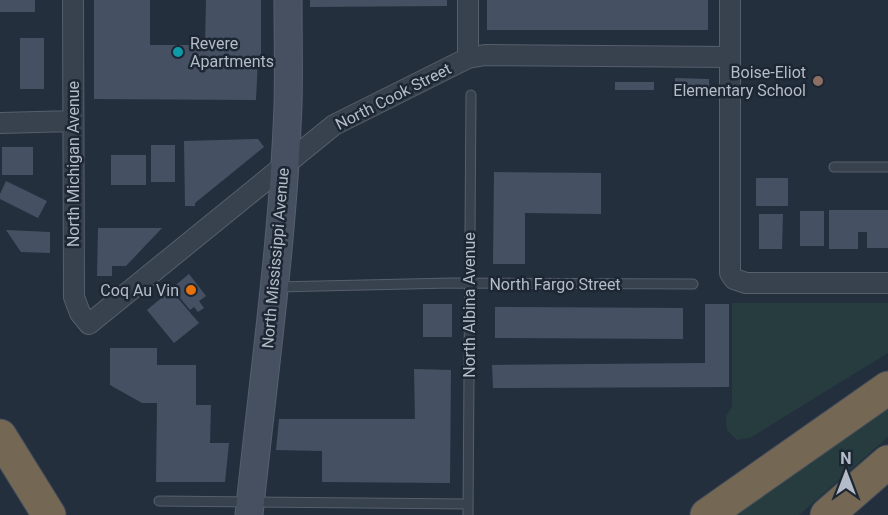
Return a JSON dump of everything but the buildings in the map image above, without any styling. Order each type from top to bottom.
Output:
[{"type":"highway","points":[[707,515],[888,388]]},
{"type":"highway","points":[[0,435],[49,515]]},
{"type":"highway","points":[[827,515],[888,462]]},
{"type":"street","name":"North Michigan Avenue","points":[[73,0],[74,297],[80,313],[88,324]]},
{"type":"street","name":"North Mississippi Avenue","points":[[249,509],[285,165],[288,104],[288,0]]},
{"type":"street","points":[[468,0],[468,58]]},
{"type":"street","points":[[730,0],[729,265],[734,279],[746,283],[888,283]]},
{"type":"street","name":"North Cook Street","points":[[88,324],[334,125],[468,58],[486,56],[730,57]]},
{"type":"street","points":[[0,123],[73,121]]},
{"type":"lane","name":"North Albina Avenue","points":[[468,515],[471,95]]},
{"type":"lane","points":[[834,167],[888,167]]},
{"type":"lane","name":"North Fargo Street","points":[[274,287],[469,283],[693,284]]},
{"type":"lane","points":[[159,501],[249,509],[468,504]]},
{"type":"green space","points":[[732,303],[888,303],[888,353],[750,438],[737,440],[727,430],[726,416],[732,407]]},
{"type":"green space","points":[[888,404],[888,437],[799,515],[736,515]]},
{"type":"place","name":"Revere Apartments","points":[[178,52]]},
{"type":"place","name":"Boise-Eliot Elementary School","points":[[818,81]]},
{"type":"place","name":"Coq Au Vin","points":[[191,290]]}]
